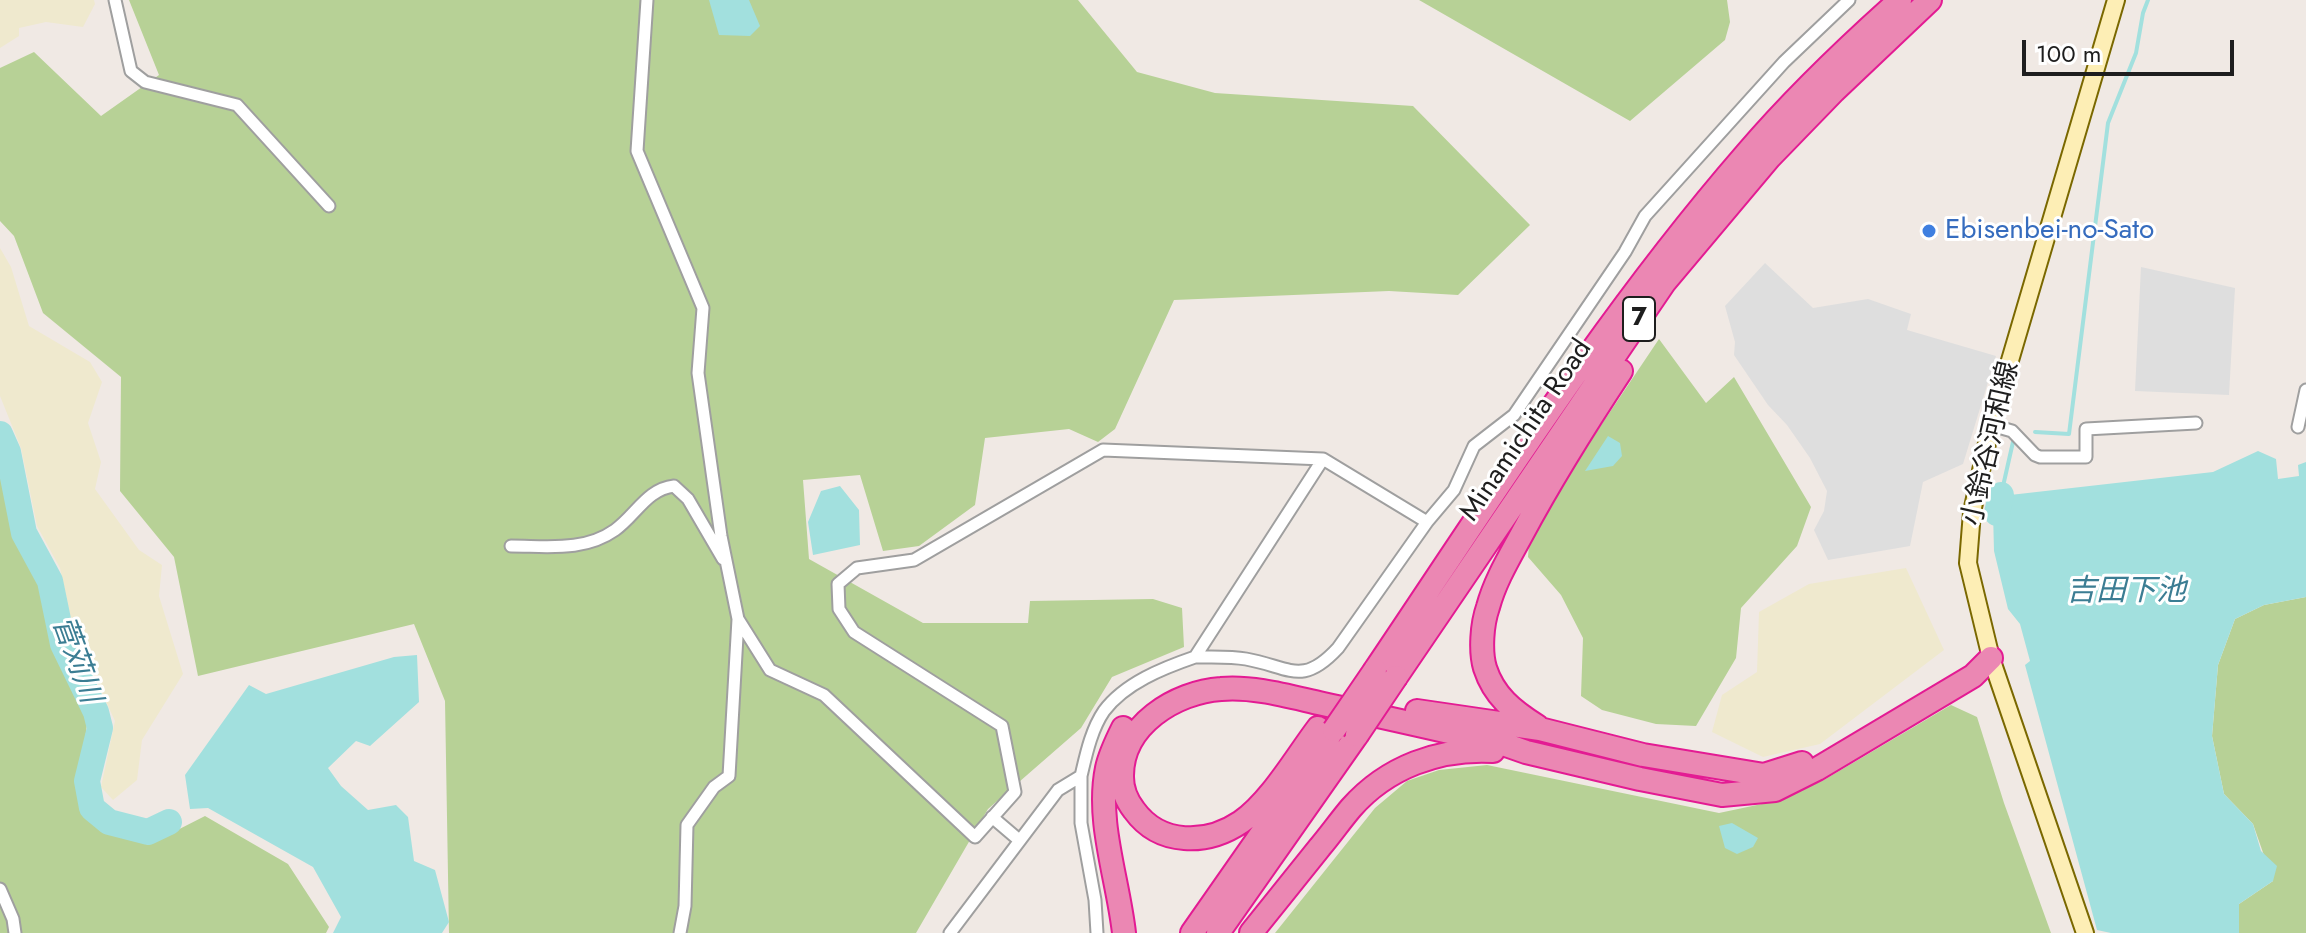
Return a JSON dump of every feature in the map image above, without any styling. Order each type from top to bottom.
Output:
[{"type":"highway","name":"Minamichita Road","points":[[1218,933],[1357,735],[1376,674],[1580,370],[1746,153],[1806,89],[1900,0]]},
{"type":"highway","name":"Minamichita Road","points":[[1192,933],[1326,729],[1376,674],[1664,283],[1770,157],[1930,0]]},
{"type":"highway","points":[[1540,729],[1515,712],[1496,693],[1484,665],[1487,609],[1499,577],[1542,497],[1666,302],[1664,283]]},
{"type":"highway","points":[[1124,933],[1105,822],[1107,764],[1124,726],[1136,711],[1169,688],[1206,677],[1247,679],[1405,710],[1540,729],[1643,755],[1764,775],[1796,767],[1965,664],[1991,658]]},
{"type":"highway","points":[[1326,729],[1256,810],[1220,833],[1203,838],[1166,836],[1150,828],[1127,801],[1122,776],[1129,746],[1144,723],[1167,704],[1222,688],[1308,701],[1722,795],[1775,790],[1817,769],[1973,676],[1991,658]]},
{"type":"highway","points":[[1251,933],[1351,807],[1397,770],[1426,758],[1460,751],[1526,752]]},
{"type":"main road","name":"小鈴谷河和線","points":[[2085,933],[1991,658],[1968,563],[1972,512],[1991,425],[2116,0]]},
{"type":"street","points":[[115,0],[131,71],[145,82],[237,105],[329,206]]},
{"type":"street","points":[[647,0],[637,151],[703,308],[698,373],[721,536],[738,619],[729,776],[714,787],[687,825],[685,906],[680,933]]},
{"type":"street","points":[[1097,933],[1095,900],[1081,823],[1081,776],[1090,741],[1104,712],[1122,693],[1167,667],[1195,657],[1245,659],[1283,669],[1306,671],[1321,665],[1338,648],[1427,522],[1454,490],[1474,446],[1514,415],[1625,252],[1645,216],[1784,62],[1849,0]]},
{"type":"street","points":[[2298,427],[2306,390]]},
{"type":"street","points":[[1991,425],[2012,431],[2035,455],[2046,459],[2086,457],[2086,429],[2196,423]]},
{"type":"street","points":[[738,619],[770,670],[824,695],[975,837],[1015,792],[1002,726],[854,632],[839,609],[838,584],[857,568],[914,560],[1103,450],[1323,459],[1427,522]]},
{"type":"street","points":[[1195,657],[1323,459]]},
{"type":"street","points":[[511,546],[589,544],[615,530],[659,488],[674,486],[688,499],[729,570]]},
{"type":"street","points":[[950,933],[1058,790],[1081,776]]},
{"type":"street","points":[[992,817],[1019,840]]},
{"type":"street","points":[[0,889],[13,919],[15,933]]},
{"type":"shaded area","points":[[0,0],[94,0],[95,4],[83,27],[46,22],[19,28],[19,36],[0,48]]},
{"type":"shaded area","points":[[0,248],[11,267],[29,326],[90,362],[102,382],[88,423],[101,462],[95,489],[139,550],[162,565],[159,596],[183,674],[142,740],[137,780],[113,800],[101,787],[115,721],[74,633],[60,568],[37,526],[21,448],[0,396]]},
{"type":"shaded area","points":[[1765,263],[1813,308],[1868,299],[1911,314],[1907,330],[1996,356],[1963,464],[1923,482],[1910,546],[1828,560],[1814,530],[1824,511],[1827,491],[1810,458],[1734,355],[1735,342],[1725,306]]},
{"type":"shaded area","points":[[2141,267],[2235,288],[2229,395],[2135,391]]},
{"type":"shaded area","points":[[1906,568],[1944,650],[1820,744],[1763,757],[1712,732],[1722,695],[1757,672],[1759,612],[1809,584]]},
{"type":"green space","points":[[129,0],[1078,0],[1137,72],[1215,93],[1413,106],[1530,225],[1458,295],[1389,291],[1174,300],[1115,429],[1098,442],[1069,429],[985,438],[975,505],[919,546],[883,551],[860,475],[803,480],[809,559],[923,623],[1028,623],[1030,601],[1153,599],[1182,608],[1184,647],[1112,677],[1081,728],[988,809],[916,933],[449,933],[445,701],[414,624],[198,676],[174,557],[120,491],[121,377],[43,313],[14,236],[0,221],[0,68],[34,52],[101,116],[159,75]]},
{"type":"green space","points":[[1419,0],[1727,0],[1730,22],[1725,40],[1630,121]]},
{"type":"green space","points":[[1659,339],[1706,403],[1734,377],[1811,507],[1797,546],[1741,608],[1736,658],[1696,726],[1656,724],[1602,710],[1581,696],[1583,638],[1561,595],[1528,557],[1530,531]]},
{"type":"green space","points":[[0,472],[15,535],[39,584],[55,648],[88,716],[80,781],[86,812],[148,845],[205,816],[288,864],[329,927],[326,933],[0,933]]},
{"type":"green space","points":[[2306,597],[2306,933],[2239,933],[2239,904],[2273,881],[2253,824],[2224,794],[2212,736],[2218,665],[2235,619],[2264,605]]},
{"type":"green space","points":[[1951,705],[1977,717],[2051,933],[1275,933],[1375,808],[1407,781],[1439,770],[1487,765],[1719,813],[1776,801],[1824,780]]},
{"type":"water","points":[[709,0],[749,0],[760,26],[750,36],[719,35]]},
{"type":"water","points":[[1608,436],[1620,443],[1622,456],[1613,466],[1585,471]]},
{"type":"water","name":"吉田下池","points":[[2258,451],[2276,459],[2278,479],[2299,476],[2298,465],[2306,462],[2306,597],[2264,605],[2235,619],[2218,665],[2212,736],[2224,794],[2253,824],[2261,851],[2277,866],[2273,881],[2239,904],[2239,933],[2111,933],[2097,930],[2025,665],[2030,661],[2020,624],[2008,609],[1994,551],[1993,512],[2001,514],[2010,495],[2213,472]]},
{"type":"water","points":[[840,486],[859,510],[860,545],[813,555],[808,522],[821,491]]},
{"type":"water","points":[[417,655],[419,702],[370,746],[356,741],[328,768],[341,786],[368,810],[396,805],[408,817],[414,861],[435,870],[449,922],[442,933],[333,933],[341,917],[313,867],[208,808],[190,809],[185,775],[249,685],[266,694],[394,657]]},
{"type":"water","points":[[1732,823],[1758,838],[1753,847],[1737,854],[1725,848],[1719,826]]},
{"type":"waterway","points":[[2035,432],[2069,434],[2108,123],[2136,53],[2148,0]]},
{"type":"waterway","name":"菅苅川","points":[[0,434],[8,452],[24,533],[50,581],[63,644],[96,712],[100,728],[87,781],[92,808],[109,822],[148,832],[169,822]]},
{"type":"waterway","points":[[2001,495],[2013,442]]},
{"type":"waterway","points":[[1997,513],[2001,495]]},
{"type":"place","name":"Ebisenbei-no-Sato","points":[[1929,231]]}]
